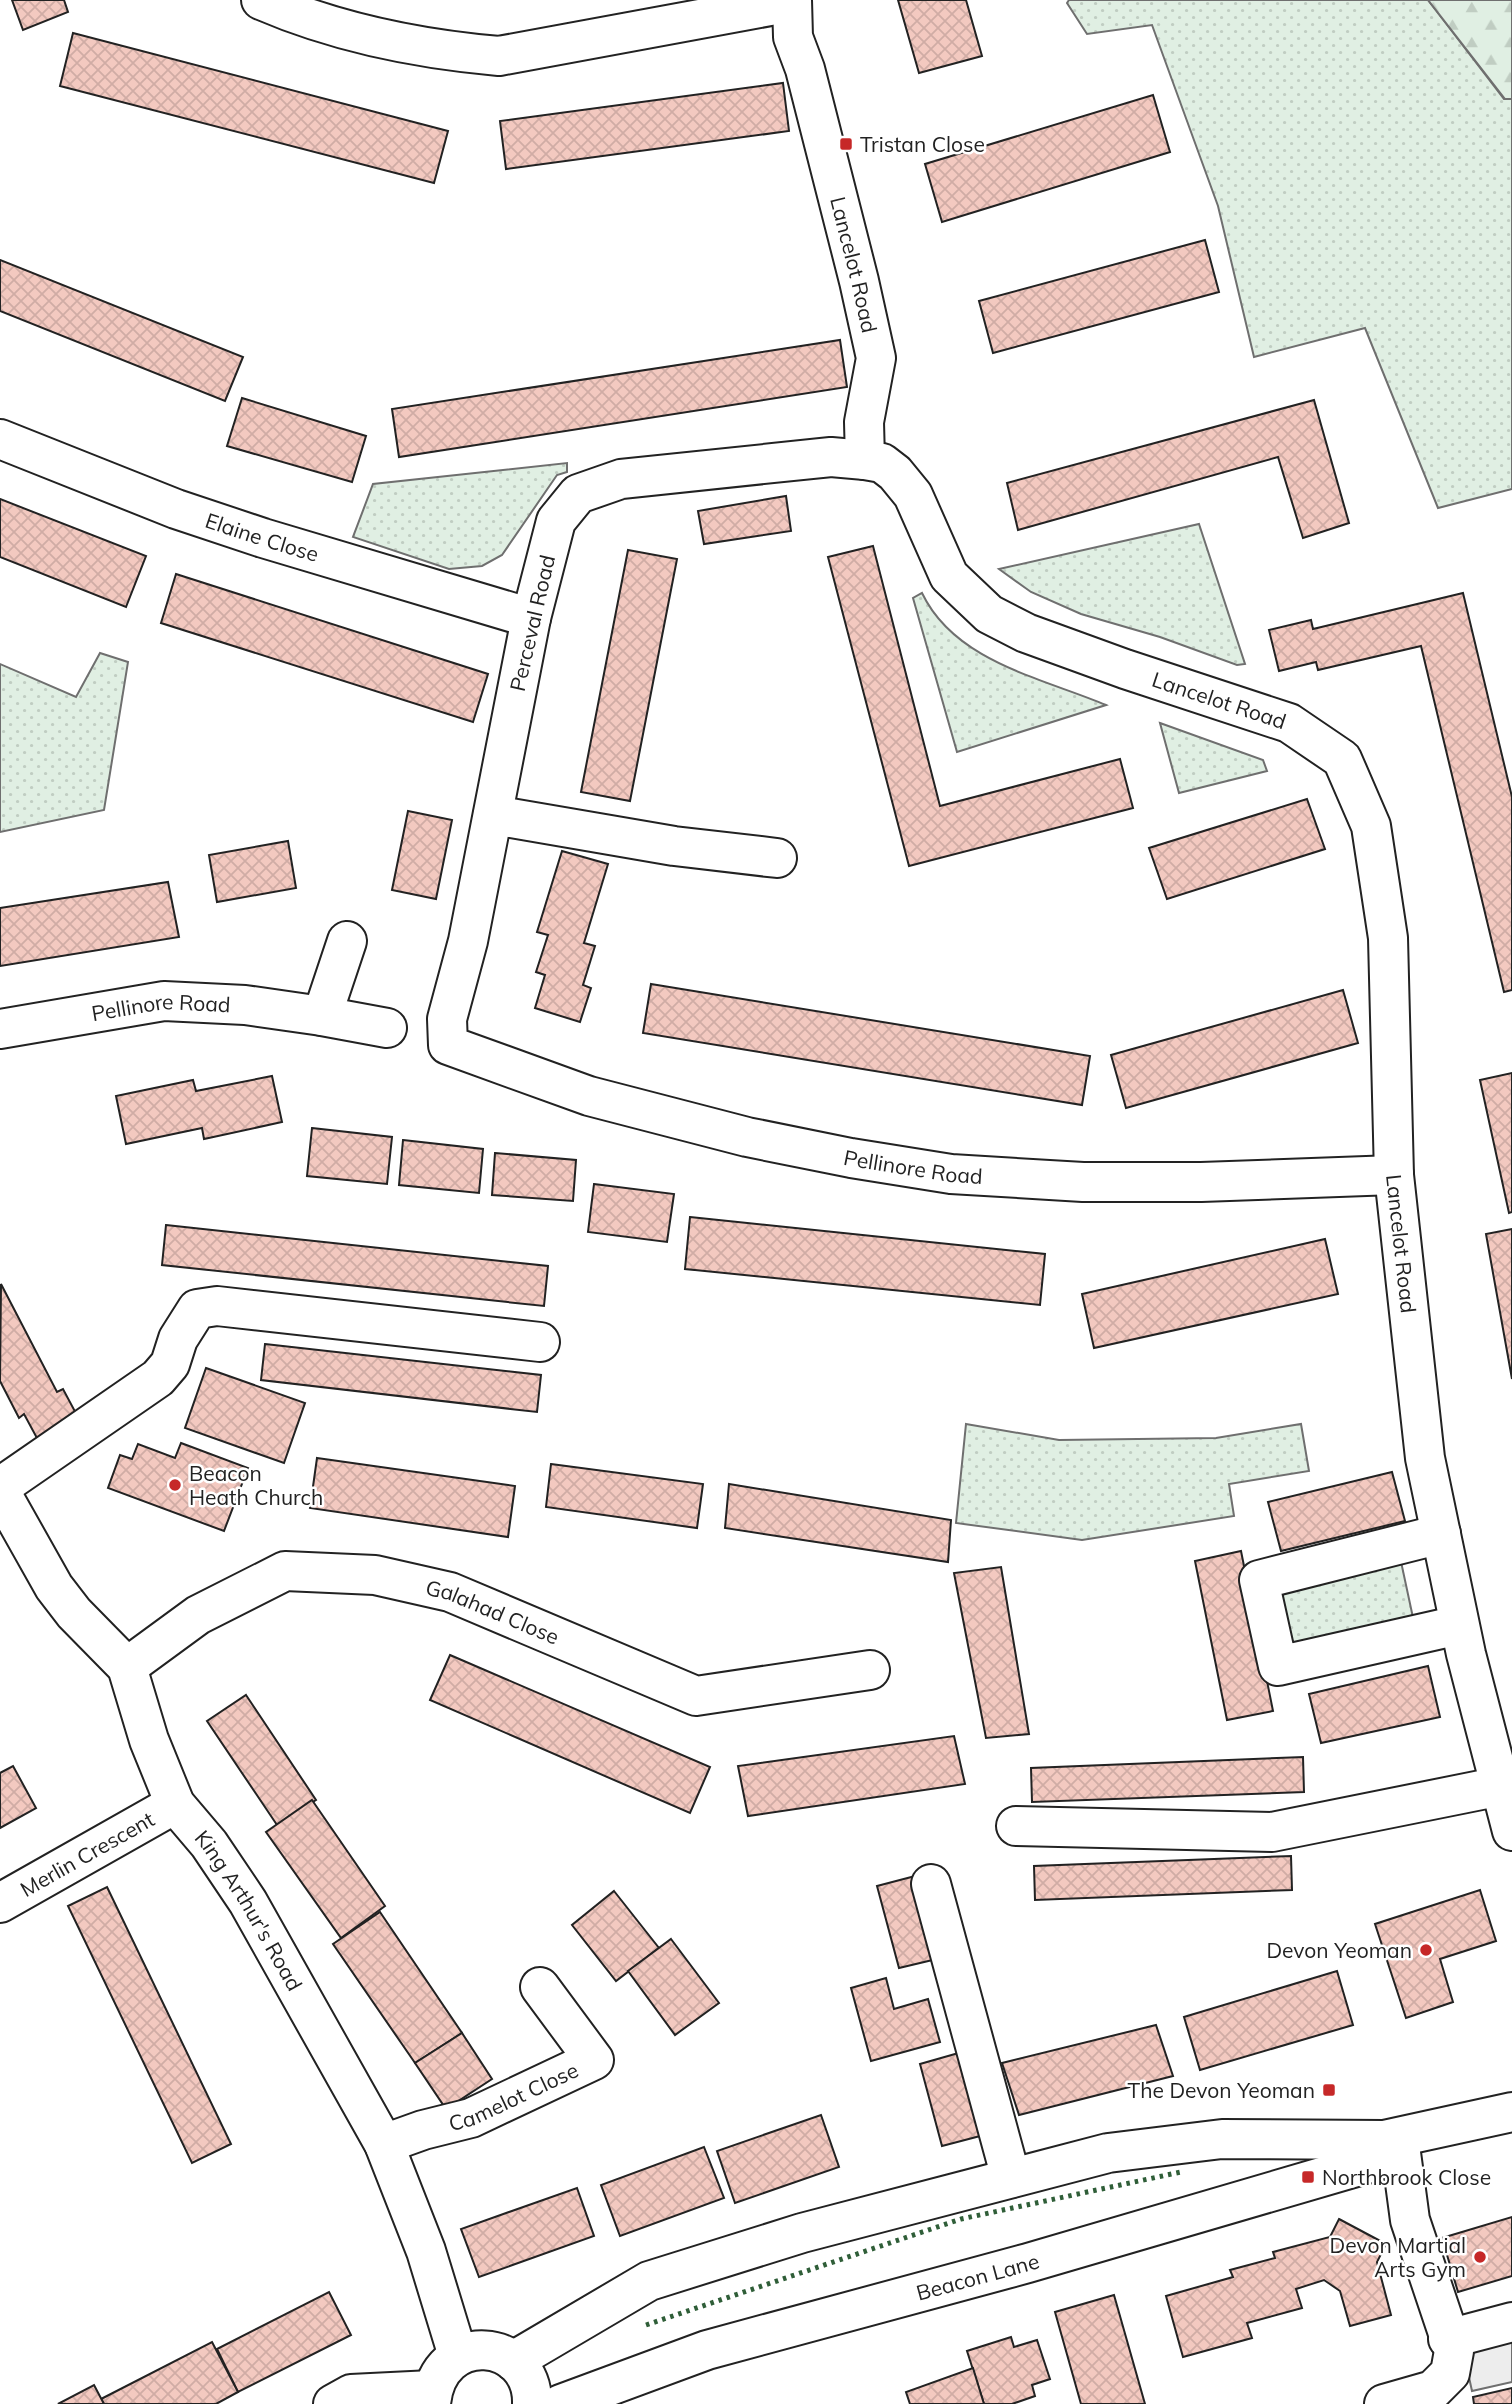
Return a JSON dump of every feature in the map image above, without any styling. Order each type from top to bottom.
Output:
[{"type":"street","points":[[261,0],[304,18],[380,37],[454,52],[499,57],[792,1]]},
{"type":"street","name":"Lancelot Road","points":[[792,1],[793,37],[806,69],[876,358],[864,422],[865,460],[881,463],[895,473],[913,495],[949,576],[989,614],[1026,632],[1138,673],[1289,723],[1342,759],[1371,826],[1388,938],[1394,1175],[1425,1458],[1459,1625],[1512,1831]]},
{"type":"street","name":"Elaine Close","points":[[0,439],[176,509],[262,538],[531,618]]},
{"type":"street","name":"Perceval Road","points":[[448,1045],[447,1019],[468,941],[531,618],[556,522],[578,494],[621,479],[831,457],[865,460]]},
{"type":"street","points":[[493,816],[674,846],[777,858]]},
{"type":"street","points":[[322,1016],[347,941]]},
{"type":"street","name":"Pellinore Road","points":[[0,1029],[164,1001],[245,1005],[387,1028]]},
{"type":"street","name":"Pellinore Road","points":[[448,1045],[589,1096],[747,1137],[851,1158],[951,1174],[1083,1182],[1394,1175]]},
{"type":"street","points":[[0,1489],[158,1378],[170,1364],[178,1339],[197,1309],[217,1306],[540,1342]]},
{"type":"street","name":"King Arthur's Road","points":[[0,1489],[54,1587],[74,1613],[127,1667],[160,1771],[175,1804],[209,1844],[248,1902],[384,2144],[426,2251],[458,2356]]},
{"type":"street","points":[[1441,1534],[1259,1580],[1278,1666],[1459,1625]]},
{"type":"street","name":"Galahad Close","points":[[127,1667],[198,1615],[285,1571],[375,1575],[450,1592],[696,1696],[870,1670]]},
{"type":"street","points":[[1016,1826],[1272,1832],[1502,1786]]},
{"type":"street","name":"Merlin Crescent","points":[[0,1903],[175,1804]]},
{"type":"street","points":[[931,1884],[1011,2179]]},
{"type":"street","name":"Camelot Close","points":[[384,2144],[423,2130],[471,2118],[594,2060],[540,1987]]},
{"type":"street","points":[[513,2361],[649,2281],[802,2233],[1108,2153],[1222,2139],[1391,2139],[1512,2112]]},
{"type":"street","points":[[1384,2404],[1433,2390],[1450,2373],[1454,2351],[1410,2220],[1391,2139]]},
{"type":"street","name":"Beacon Lane","points":[[561,2404],[707,2350],[1028,2263],[1373,2162],[1391,2139]]},
{"type":"street","points":[[1448,2339],[1512,2322]]},
{"type":"street","points":[[332,2404],[351,2394],[432,2397],[442,2370],[458,2356],[487,2350],[513,2361],[524,2372],[530,2386],[532,2404]]},
{"type":"green space","points":[[1069,0],[1428,0],[1504,99],[1512,99],[1512,489],[1438,508],[1365,328],[1254,357],[1218,206],[1152,25],[1087,34],[1067,3]]},
{"type":"green space","points":[[1428,0],[1512,0],[1512,99],[1505,99]]},
{"type":"green space","points":[[567,463],[567,472],[557,475],[502,555],[482,566],[449,569],[353,537],[373,484]]},
{"type":"green space","points":[[1199,524],[1245,664],[1237,665],[1160,637],[1081,614],[1031,592],[999,569]]},
{"type":"green space","points":[[922,593],[937,617],[956,636],[978,652],[1028,676],[1106,705],[957,752],[913,598]]},
{"type":"green space","points":[[100,653],[128,662],[104,810],[0,832],[0,664],[76,697]]},
{"type":"green space","points":[[1160,723],[1263,760],[1267,771],[1179,793]]},
{"type":"green space","points":[[966,1424],[1059,1440],[1216,1438],[1301,1424],[1309,1471],[1229,1484],[1234,1516],[1082,1540],[956,1523]]},
{"type":"green space","points":[[1400,1557],[1415,1627],[1282,1656],[1267,1585]]},
{"type":"shaded area","points":[[1512,2340],[1512,2382],[1472,2391],[1463,2350]]},
{"type":"building","points":[[12,0],[64,0],[68,12],[23,30]]},
{"type":"building","points":[[898,0],[966,0],[982,56],[919,73]]},
{"type":"building","points":[[73,33],[448,131],[434,183],[60,86]]},
{"type":"building","points":[[783,83],[789,131],[506,169],[500,121]]},
{"type":"building","points":[[1153,95],[1170,152],[942,222],[925,164]]},
{"type":"building","points":[[1205,240],[1219,292],[993,353],[979,301]]},
{"type":"building","points":[[0,260],[243,357],[225,401],[0,311]]},
{"type":"building","points":[[840,340],[847,387],[399,457],[392,409]]},
{"type":"building","points":[[242,398],[366,436],[352,482],[227,446]]},
{"type":"building","points":[[1314,400],[1349,523],[1303,538],[1278,457],[1018,530],[1007,483]]},
{"type":"building","points":[[786,496],[791,531],[704,544],[698,511]]},
{"type":"building","points":[[0,499],[146,556],[126,607],[0,557]]},
{"type":"building","points":[[873,546],[940,806],[1120,759],[1133,808],[909,866],[828,557]]},
{"type":"building","points":[[628,550],[677,559],[630,801],[581,792]]},
{"type":"building","points":[[176,574],[488,674],[473,722],[161,623]]},
{"type":"building","points":[[1463,593],[1512,797],[1512,990],[1504,992],[1421,646],[1318,670],[1316,662],[1279,671],[1269,630],[1311,620],[1313,629]]},
{"type":"building","points":[[1307,799],[1325,849],[1167,899],[1149,848]]},
{"type":"building","points":[[408,811],[452,820],[436,899],[392,890]]},
{"type":"building","points":[[288,841],[296,888],[217,902],[209,855]]},
{"type":"building","points":[[562,851],[608,864],[584,943],[595,946],[583,985],[591,988],[580,1022],[535,1008],[545,975],[536,972],[548,935],[537,932]]},
{"type":"building","points":[[168,882],[179,937],[0,966],[0,908]]},
{"type":"building","points":[[651,984],[1090,1056],[1082,1105],[643,1033]]},
{"type":"building","points":[[1343,990],[1358,1043],[1126,1108],[1111,1055]]},
{"type":"building","points":[[1512,1073],[1512,1212],[1509,1213],[1480,1080]]},
{"type":"building","points":[[272,1076],[282,1122],[204,1139],[202,1128],[126,1144],[116,1096],[193,1080],[196,1091]]},
{"type":"building","points":[[312,1128],[392,1137],[387,1184],[307,1176]]},
{"type":"building","points":[[403,1140],[483,1149],[479,1193],[399,1185]]},
{"type":"building","points":[[495,1153],[576,1160],[573,1201],[492,1195]]},
{"type":"building","points":[[594,1184],[674,1194],[667,1242],[588,1232]]},
{"type":"building","points":[[690,1217],[1045,1254],[1040,1305],[685,1269]]},
{"type":"building","points":[[166,1225],[548,1266],[544,1306],[162,1265]]},
{"type":"building","points":[[1512,1229],[1512,1379],[1486,1234]]},
{"type":"building","points":[[1325,1239],[1338,1294],[1094,1348],[1082,1294]]},
{"type":"building","points":[[1,1284],[57,1392],[63,1389],[79,1419],[38,1440],[24,1414],[19,1418],[0,1381]]},
{"type":"building","points":[[265,1344],[541,1375],[537,1412],[261,1380]]},
{"type":"building","points":[[206,1368],[305,1403],[284,1463],[185,1428]]},
{"type":"building","name":"Beacon Heath Church","points":[[181,1443],[248,1468],[224,1531],[108,1488],[120,1455],[132,1459],[138,1444],[175,1458]]},
{"type":"building","points":[[317,1458],[515,1486],[508,1537],[310,1508]]},
{"type":"building","points":[[551,1464],[703,1484],[697,1528],[546,1507]]},
{"type":"building","points":[[1392,1472],[1405,1521],[1281,1551],[1268,1502]]},
{"type":"building","points":[[729,1484],[951,1520],[948,1562],[725,1528]]},
{"type":"building","points":[[1241,1551],[1273,1711],[1227,1720],[1195,1561]]},
{"type":"building","points":[[1001,1567],[1029,1734],[986,1738],[954,1573]]},
{"type":"building","points":[[450,1655],[710,1767],[690,1813],[430,1700]]},
{"type":"building","points":[[1428,1666],[1440,1717],[1321,1743],[1309,1694]]},
{"type":"building","points":[[246,1695],[316,1800],[277,1825],[207,1721]]},
{"type":"building","points":[[954,1736],[965,1784],[748,1816],[738,1766]]},
{"type":"building","points":[[1303,1757],[1304,1792],[1032,1802],[1031,1768]]},
{"type":"building","points":[[13,1766],[36,1808],[0,1828],[0,1773]]},
{"type":"building","points":[[312,1800],[385,1906],[341,1938],[266,1832]]},
{"type":"building","points":[[1291,1856],[1292,1890],[1035,1900],[1034,1866]]},
{"type":"building","points":[[919,1875],[941,1958],[899,1968],[877,1886]]},
{"type":"building","points":[[107,1887],[231,2144],[192,2163],[68,1906]]},
{"type":"building","name":"Devon Yeoman","points":[[1480,1890],[1496,1941],[1440,1959],[1453,2002],[1406,2018],[1375,1924]]},
{"type":"building","points":[[614,1891],[659,1948],[616,1981],[572,1925]]},
{"type":"building","points":[[380,1912],[462,2033],[415,2063],[333,1944]]},
{"type":"building","points":[[671,1939],[719,2003],[675,2035],[628,1971]]},
{"type":"building","points":[[1337,1971],[1353,2025],[1200,2070],[1184,2017]]},
{"type":"building","points":[[886,1978],[894,2009],[928,1999],[940,2042],[871,2061],[851,1988]]},
{"type":"building","points":[[1156,2025],[1173,2076],[1019,2115],[1002,2063]]},
{"type":"building","points":[[462,2033],[492,2079],[446,2109],[415,2063]]},
{"type":"building","points":[[962,2052],[984,2135],[942,2146],[920,2064]]},
{"type":"building","points":[[821,2115],[839,2167],[735,2203],[717,2151]]},
{"type":"building","points":[[704,2147],[724,2198],[620,2236],[601,2185]]},
{"type":"building","points":[[577,2188],[594,2236],[479,2277],[461,2229]]},
{"type":"building","name":"Devon Martial Arts Gym","points":[[1512,2217],[1512,2276],[1458,2292],[1442,2238]]},
{"type":"building","points":[[1339,2219],[1386,2244],[1377,2262],[1391,2315],[1350,2326],[1340,2291],[1324,2280],[1296,2289],[1302,2308],[1247,2323],[1252,2338],[1183,2357],[1166,2296],[1233,2277],[1230,2270],[1275,2258],[1273,2252],[1330,2237]]},
{"type":"building","points":[[329,2292],[351,2335],[238,2392],[217,2349]]},
{"type":"building","points":[[1114,2295],[1145,2404],[1081,2404],[1055,2312]]},
{"type":"building","points":[[1011,2337],[1014,2347],[1037,2340],[1050,2379],[1032,2385],[1035,2396],[1012,2404],[984,2404],[967,2351]]},
{"type":"building","points":[[212,2342],[238,2392],[216,2404],[104,2404],[101,2399]]},
{"type":"building","points":[[973,2368],[984,2404],[910,2404],[906,2392]]},
{"type":"building","points":[[94,2385],[104,2404],[58,2404]]},
{"type":"building","points":[[1512,2388],[1512,2404],[1474,2404],[1473,2397]]},
{"type":"hedge","points":[[646,2325],[961,2219],[1181,2172]]},
{"type":"place","name":"Tristan Close","points":[[846,144]]},
{"type":"place","name":"Beacon Heath Church","points":[[175,1485]]},
{"type":"place","name":"Devon Yeoman","points":[[1426,1950]]},
{"type":"place","name":"The Devon Yeoman","points":[[1329,2090]]},
{"type":"place","name":"Northbrook Close","points":[[1308,2177]]},
{"type":"place","name":"Devon Martial Arts Gym","points":[[1480,2257]]}]
